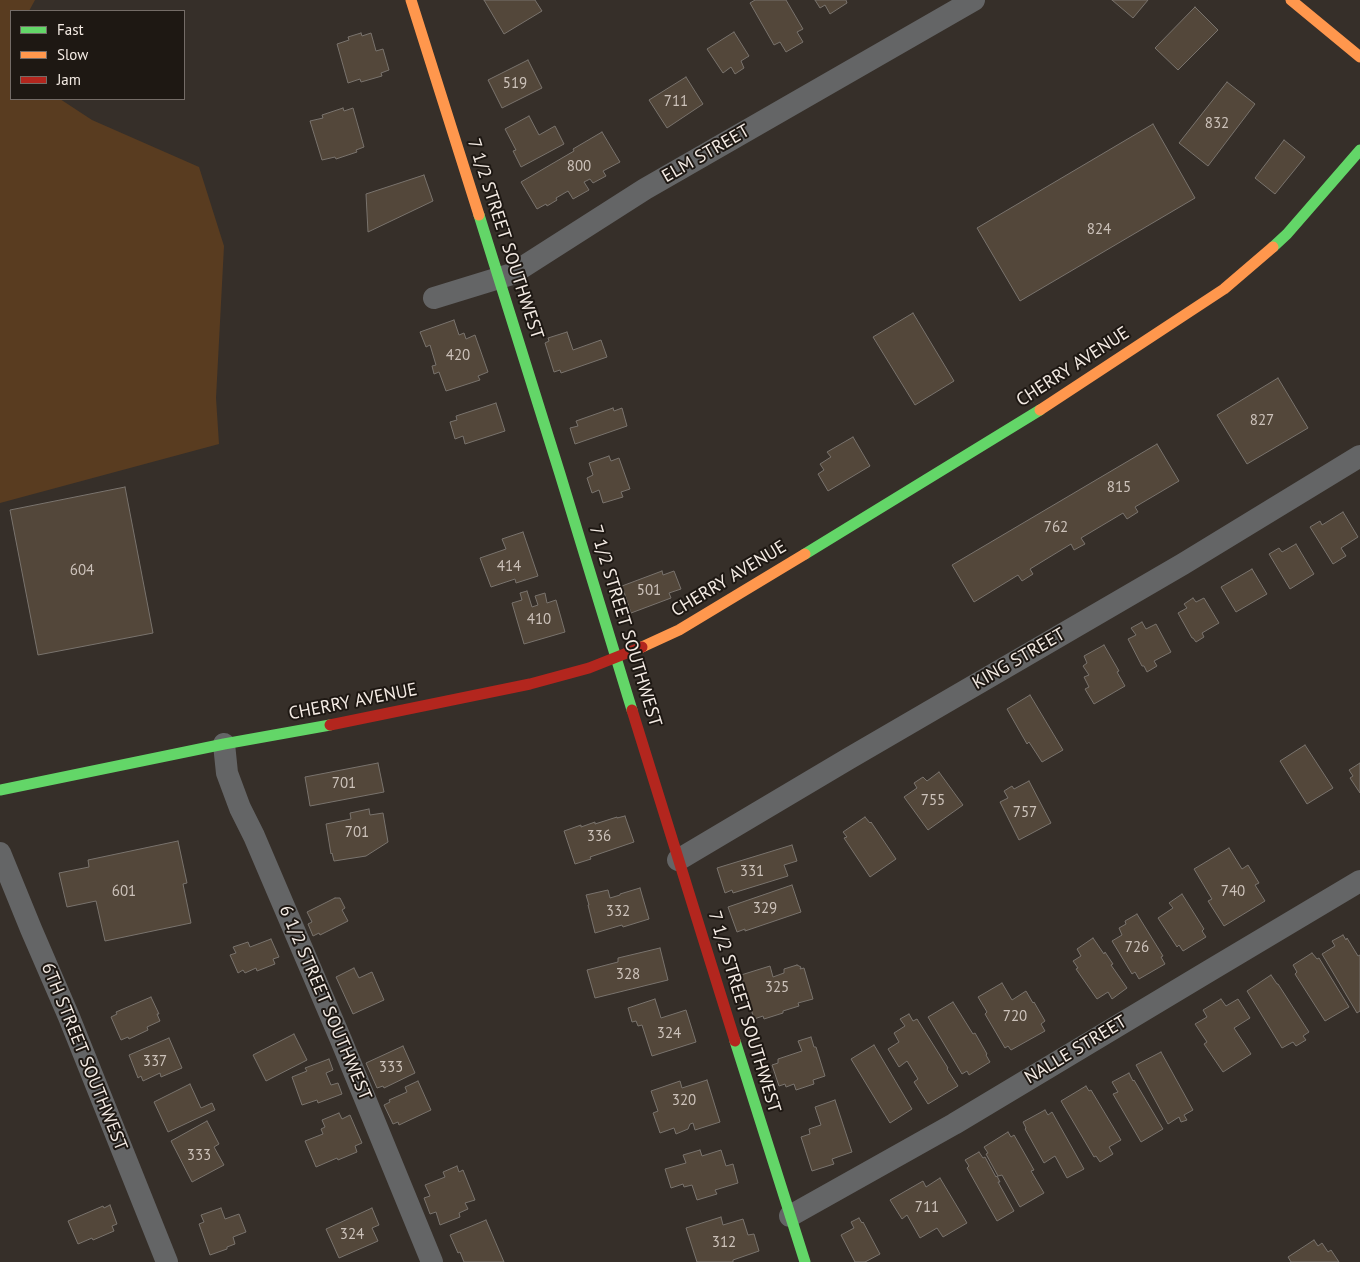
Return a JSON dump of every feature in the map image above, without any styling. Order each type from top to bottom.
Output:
[{"type":"main road","name":"7 1/2 STREET SOUTHWEST","points":[[411,0],[805,1262]]},
{"type":"main road","points":[[1291,0],[1360,57]]},
{"type":"main road","name":"CHERRY AVENUE","points":[[0,790],[530,684],[589,668],[678,630],[1032,415],[1224,290],[1288,234],[1360,150]]},
{"type":"street","name":"ELM STREET","points":[[434,298],[512,274],[645,188],[974,0]]},
{"type":"street","name":"KING STREET","points":[[678,860],[848,758],[1183,564],[1360,456]]},
{"type":"street","name":"6 1/2 STREET SOUTHWEST","points":[[224,744],[226,773],[240,808],[281,898],[432,1262]]},
{"type":"street","name":"6TH STREET SOUTHWEST","points":[[0,853],[69,1017],[167,1262]]},
{"type":"street","name":"NALLE STREET","points":[[790,1216],[954,1124],[1360,881]]},
{"type":"shaded area","points":[[0,0],[35,0],[30,10],[10,10],[10,100],[62,100],[92,120],[199,167],[224,246],[216,398],[219,444],[0,503]]},
{"type":"building","points":[[484,0],[535,0],[542,11],[504,34]]},
{"type":"building","points":[[755,0],[786,0],[803,29],[797,32],[803,42],[786,52],[780,42],[774,45],[750,3]]},
{"type":"building","points":[[815,0],[846,0],[847,3],[830,14],[825,5],[820,8]]},
{"type":"building","points":[[1112,0],[1148,0],[1133,18]]},
{"type":"building","points":[[1195,7],[1218,30],[1178,70],[1155,48]]},
{"type":"building","points":[[734,32],[749,56],[741,61],[744,68],[735,74],[731,67],[723,73],[707,49]]},
{"type":"building","points":[[361,33],[362,36],[371,33],[376,51],[383,49],[389,70],[381,73],[382,76],[361,82],[360,79],[348,83],[337,44],[349,40],[348,37]]},
{"type":"building","points":[[528,60],[542,88],[502,108],[488,80]]},
{"type":"building","points":[[686,77],[703,104],[667,128],[649,100]]},
{"type":"building","points":[[1227,82],[1255,104],[1208,166],[1179,143]]},
{"type":"building","points":[[343,108],[344,111],[353,108],[364,147],[356,150],[357,152],[336,159],[335,157],[322,160],[310,121],[323,118],[322,115]]},
{"type":"building","points":[[529,116],[539,135],[555,126],[564,144],[521,167],[513,151],[516,150],[505,129]]},
{"type":"building","points":[[1153,124],[1195,198],[1020,301],[977,228]]},
{"type":"building","points":[[602,132],[620,162],[603,171],[606,176],[593,183],[590,179],[584,182],[589,190],[573,199],[568,191],[547,206],[546,204],[537,209],[521,182]]},
{"type":"building","points":[[1284,140],[1305,157],[1275,194],[1255,178]]},
{"type":"building","points":[[424,175],[433,201],[368,232],[366,194]]},
{"type":"building","points":[[913,313],[954,381],[915,405],[873,337]]},
{"type":"building","points":[[454,320],[459,335],[464,333],[466,339],[475,335],[488,372],[478,376],[480,380],[446,391],[439,372],[434,374],[432,366],[436,365],[430,345],[426,347],[420,332]]},
{"type":"building","points":[[567,332],[573,350],[601,340],[607,357],[561,373],[560,370],[554,372],[545,343],[549,341],[548,338]]},
{"type":"building","points":[[1278,378],[1308,428],[1247,464],[1217,415]]},
{"type":"building","points":[[496,403],[505,431],[465,444],[463,436],[455,439],[450,422],[457,420],[456,416]]},
{"type":"building","points":[[613,408],[614,411],[622,408],[627,426],[575,444],[570,428],[578,426],[576,421]]},
{"type":"building","points":[[853,437],[870,466],[828,491],[818,474],[824,470],[820,464],[831,457],[827,452]]},
{"type":"building","points":[[1157,444],[1179,481],[1135,507],[1138,512],[1127,519],[1123,513],[1081,538],[1085,544],[1074,550],[1071,544],[1030,569],[1033,574],[1022,581],[1018,575],[974,602],[952,565]]},
{"type":"building","points":[[609,456],[611,461],[619,458],[630,489],[621,492],[623,497],[603,503],[599,490],[592,493],[587,478],[593,475],[589,463]]},
{"type":"building","points":[[125,487],[153,633],[38,655],[10,510]]},
{"type":"building","points":[[1343,512],[1358,537],[1341,548],[1346,556],[1333,564],[1310,527],[1320,521],[1322,525]]},
{"type":"building","points":[[523,532],[538,576],[516,583],[515,579],[491,587],[480,558],[506,549],[502,539]]},
{"type":"building","points":[[1296,544],[1314,574],[1290,589],[1269,554],[1279,548],[1282,552]]},
{"type":"building","points":[[1252,569],[1267,594],[1236,612],[1221,587]]},
{"type":"building","points":[[662,571],[663,575],[674,571],[681,589],[669,593],[671,598],[631,613],[622,586]]},
{"type":"building","points":[[527,591],[532,607],[538,605],[535,596],[545,593],[547,603],[556,600],[565,632],[524,644],[512,603],[522,600],[520,593]]},
{"type":"building","points":[[1193,598],[1196,602],[1204,598],[1219,623],[1202,633],[1204,637],[1196,642],[1178,613],[1187,608],[1184,604]]},
{"type":"building","points":[[1142,622],[1146,629],[1156,624],[1171,652],[1154,661],[1157,666],[1147,672],[1128,639],[1136,635],[1131,628]]},
{"type":"building","points":[[1104,645],[1125,686],[1094,704],[1085,689],[1089,687],[1084,677],[1089,675],[1083,666],[1087,663],[1084,656]]},
{"type":"building","points":[[1030,695],[1063,750],[1042,762],[1029,742],[1027,744],[1007,709]]},
{"type":"building","points":[[1305,745],[1333,788],[1307,804],[1280,761]]},
{"type":"building","points":[[378,763],[384,792],[310,806],[305,777]]},
{"type":"building","points":[[1360,763],[1360,793],[1350,778],[1353,776],[1349,770]]},
{"type":"building","points":[[939,772],[963,805],[928,830],[904,797],[917,788],[914,783],[923,777],[927,781]]},
{"type":"building","points":[[1029,781],[1051,823],[1019,840],[1000,802],[1008,798],[1004,791],[1012,786],[1014,789]]},
{"type":"building","points":[[369,809],[370,815],[383,813],[388,842],[366,856],[334,861],[326,824],[351,819],[350,813]]},
{"type":"building","points":[[625,816],[634,842],[575,864],[564,831],[581,825],[581,827]]},
{"type":"building","points":[[865,817],[871,822],[896,859],[870,877],[844,838],[847,837],[843,832]]},
{"type":"building","points":[[178,841],[187,883],[183,884],[191,923],[105,941],[96,901],[67,907],[59,873],[89,867],[88,860]]},
{"type":"building","points":[[792,845],[797,861],[784,865],[788,876],[733,893],[732,890],[725,893],[717,868]]},
{"type":"building","points":[[1229,848],[1242,869],[1248,865],[1259,883],[1255,885],[1265,901],[1224,926],[1208,901],[1212,899],[1194,869]]},
{"type":"building","points":[[792,885],[801,912],[737,932],[728,907]]},
{"type":"building","points":[[640,888],[649,919],[595,933],[586,895],[608,890],[610,898]]},
{"type":"building","points":[[1182,894],[1204,929],[1202,931],[1206,937],[1183,951],[1179,945],[1177,947],[1158,918],[1173,908],[1169,903]]},
{"type":"building","points":[[335,898],[340,898],[345,908],[342,910],[348,921],[320,935],[319,933],[313,936],[308,924],[312,922],[307,912]]},
{"type":"building","points":[[1137,914],[1163,956],[1161,957],[1165,964],[1139,979],[1135,972],[1132,974],[1112,941],[1122,935],[1119,928],[1126,924],[1125,921]]},
{"type":"building","points":[[1343,935],[1346,940],[1347,938],[1358,956],[1360,955],[1360,1011],[1357,1013],[1322,954],[1335,946],[1332,941]]},
{"type":"building","points":[[1093,938],[1104,954],[1105,952],[1113,964],[1111,965],[1127,988],[1112,999],[1108,992],[1097,999],[1076,969],[1078,968],[1073,961],[1081,956],[1077,949]]},
{"type":"building","points":[[271,939],[279,957],[273,959],[275,964],[257,971],[256,968],[245,973],[243,970],[238,973],[230,955],[236,953],[233,947],[248,942],[250,947]]},
{"type":"building","points":[[660,948],[668,980],[595,998],[587,970],[618,962],[618,958]]},
{"type":"building","points":[[1312,953],[1317,959],[1319,958],[1349,1007],[1325,1021],[1295,974],[1297,972],[1293,965]]},
{"type":"building","points":[[797,965],[801,967],[800,969],[804,968],[813,999],[798,1003],[799,1006],[783,1011],[783,1013],[764,1019],[763,1016],[754,1019],[741,975],[770,966],[773,977],[784,973],[784,969]]},
{"type":"building","points":[[354,968],[359,978],[372,972],[384,1000],[353,1014],[336,977]]},
{"type":"building","points":[[1271,975],[1309,1032],[1303,1036],[1306,1040],[1296,1046],[1293,1042],[1282,1048],[1247,991]]},
{"type":"building","points":[[1002,983],[1012,1000],[1026,991],[1045,1021],[1041,1024],[1045,1031],[1011,1050],[1008,1046],[1005,1048],[985,1014],[987,1012],[978,997]]},
{"type":"building","points":[[151,997],[159,1014],[157,1014],[160,1021],[147,1027],[148,1030],[129,1039],[128,1037],[121,1040],[111,1017],[117,1014],[116,1012]]},
{"type":"building","points":[[655,999],[661,1018],[686,1010],[696,1042],[652,1056],[642,1025],[638,1026],[636,1021],[632,1022],[628,1008]]},
{"type":"building","points":[[1221,999],[1226,1006],[1238,999],[1250,1018],[1234,1028],[1251,1054],[1223,1072],[1204,1044],[1207,1042],[1195,1024],[1207,1017],[1203,1010]]},
{"type":"building","points":[[953,1002],[973,1034],[975,1033],[990,1062],[969,1075],[967,1071],[962,1074],[928,1017]]},
{"type":"building","points":[[909,1014],[913,1021],[917,1019],[958,1086],[928,1104],[914,1082],[918,1079],[907,1061],[899,1067],[888,1049],[899,1042],[894,1033],[905,1026],[900,1019]]},
{"type":"building","points":[[294,1034],[307,1060],[266,1081],[253,1055]]},
{"type":"building","points":[[811,1037],[825,1076],[813,1080],[814,1084],[796,1090],[794,1084],[786,1087],[785,1084],[779,1086],[772,1065],[778,1063],[778,1059],[802,1051],[798,1041]]},
{"type":"building","points":[[169,1038],[182,1068],[161,1077],[160,1073],[143,1081],[141,1076],[138,1078],[129,1055]]},
{"type":"building","points":[[874,1045],[912,1109],[890,1123],[851,1059]]},
{"type":"building","points":[[403,1046],[415,1073],[384,1088],[383,1086],[377,1088],[366,1063]]},
{"type":"building","points":[[1161,1052],[1193,1110],[1184,1115],[1187,1120],[1181,1122],[1179,1117],[1168,1124],[1136,1065]]},
{"type":"building","points":[[329,1059],[333,1070],[326,1073],[331,1085],[338,1083],[342,1094],[318,1103],[317,1100],[302,1105],[292,1077],[307,1071],[305,1068]]},
{"type":"building","points":[[1129,1073],[1163,1129],[1141,1142],[1113,1094],[1118,1092],[1112,1082]]},
{"type":"building","points":[[707,1080],[720,1122],[695,1130],[693,1123],[690,1124],[688,1129],[676,1134],[674,1128],[660,1133],[653,1113],[658,1111],[651,1091],[680,1081],[682,1088]]},
{"type":"building","points":[[418,1081],[431,1110],[399,1125],[398,1122],[393,1124],[384,1105],[390,1102],[389,1100],[407,1092],[405,1087]]},
{"type":"building","points":[[190,1084],[201,1108],[212,1103],[215,1110],[168,1132],[154,1102]]},
{"type":"building","points":[[1086,1086],[1089,1091],[1091,1090],[1121,1140],[1109,1147],[1113,1154],[1100,1162],[1096,1156],[1094,1157],[1061,1101]]},
{"type":"building","points":[[835,1100],[852,1152],[832,1159],[834,1164],[812,1171],[801,1137],[810,1134],[809,1129],[821,1125],[815,1107]]},
{"type":"building","points":[[1045,1110],[1048,1115],[1052,1112],[1084,1169],[1067,1178],[1055,1156],[1044,1163],[1025,1129],[1023,1122]]},
{"type":"building","points":[[339,1113],[342,1119],[350,1115],[362,1143],[355,1146],[357,1152],[316,1167],[305,1141],[323,1134],[321,1129],[325,1127],[322,1120]]},
{"type":"building","points":[[207,1121],[219,1144],[214,1147],[224,1165],[192,1182],[171,1141]]},
{"type":"building","points":[[1008,1132],[1011,1137],[1014,1135],[1034,1170],[1031,1171],[1044,1193],[1020,1207],[1002,1175],[998,1176],[984,1147]]},
{"type":"building","points":[[700,1150],[702,1156],[721,1150],[726,1166],[733,1164],[738,1183],[715,1190],[717,1194],[697,1200],[692,1185],[684,1187],[683,1184],[671,1188],[665,1169],[686,1163],[683,1155]]},
{"type":"building","points":[[979,1152],[983,1158],[985,1157],[997,1176],[1000,1182],[998,1182],[1014,1211],[997,1221],[967,1168],[969,1166],[965,1160]]},
{"type":"building","points":[[457,1166],[459,1172],[463,1170],[475,1200],[465,1203],[468,1209],[459,1213],[460,1217],[440,1225],[436,1212],[430,1214],[424,1198],[430,1196],[425,1185],[445,1177],[443,1172]]},
{"type":"building","points":[[940,1178],[967,1223],[943,1237],[937,1228],[920,1238],[907,1215],[902,1219],[890,1200],[923,1181],[926,1187]]},
{"type":"building","points":[[110,1205],[117,1224],[112,1226],[114,1231],[78,1244],[68,1221],[103,1206],[104,1208]]},
{"type":"building","points":[[221,1208],[225,1219],[239,1214],[246,1232],[233,1237],[235,1244],[210,1255],[199,1224],[204,1222],[201,1215]]},
{"type":"building","points":[[372,1208],[379,1225],[372,1228],[378,1241],[339,1258],[326,1229]]},
{"type":"building","points":[[721,1217],[723,1225],[743,1219],[748,1235],[754,1234],[759,1251],[733,1260],[733,1262],[697,1262],[686,1228]]},
{"type":"building","points":[[859,1218],[880,1254],[865,1262],[855,1262],[841,1235],[854,1228],[851,1222]]},
{"type":"building","points":[[486,1220],[504,1262],[464,1262],[450,1235]]},
{"type":"building","points":[[1314,1240],[1318,1246],[1322,1243],[1328,1252],[1331,1250],[1339,1262],[1291,1262],[1288,1257]]},
{"type":"traffic: fast","points":[[1273,247],[1287,234],[1360,150]]},
{"type":"traffic: fast","points":[[479,215],[632,710]]},
{"type":"traffic: fast","points":[[805,554],[1040,410]]},
{"type":"traffic: fast","points":[[0,790],[224,744],[330,725]]},
{"type":"traffic: fast","points":[[735,1041],[805,1262]]},
{"type":"traffic: slow","points":[[411,0],[479,215]]},
{"type":"traffic: slow","points":[[1291,0],[1360,57]]},
{"type":"traffic: slow","points":[[1040,410],[1224,289],[1273,247]]},
{"type":"traffic: slow","points":[[642,647],[679,630],[805,554]]},
{"type":"traffic: jam","points":[[330,725],[530,684],[589,668],[642,647]]},
{"type":"traffic: jam","points":[[632,710],[735,1041]]}]
